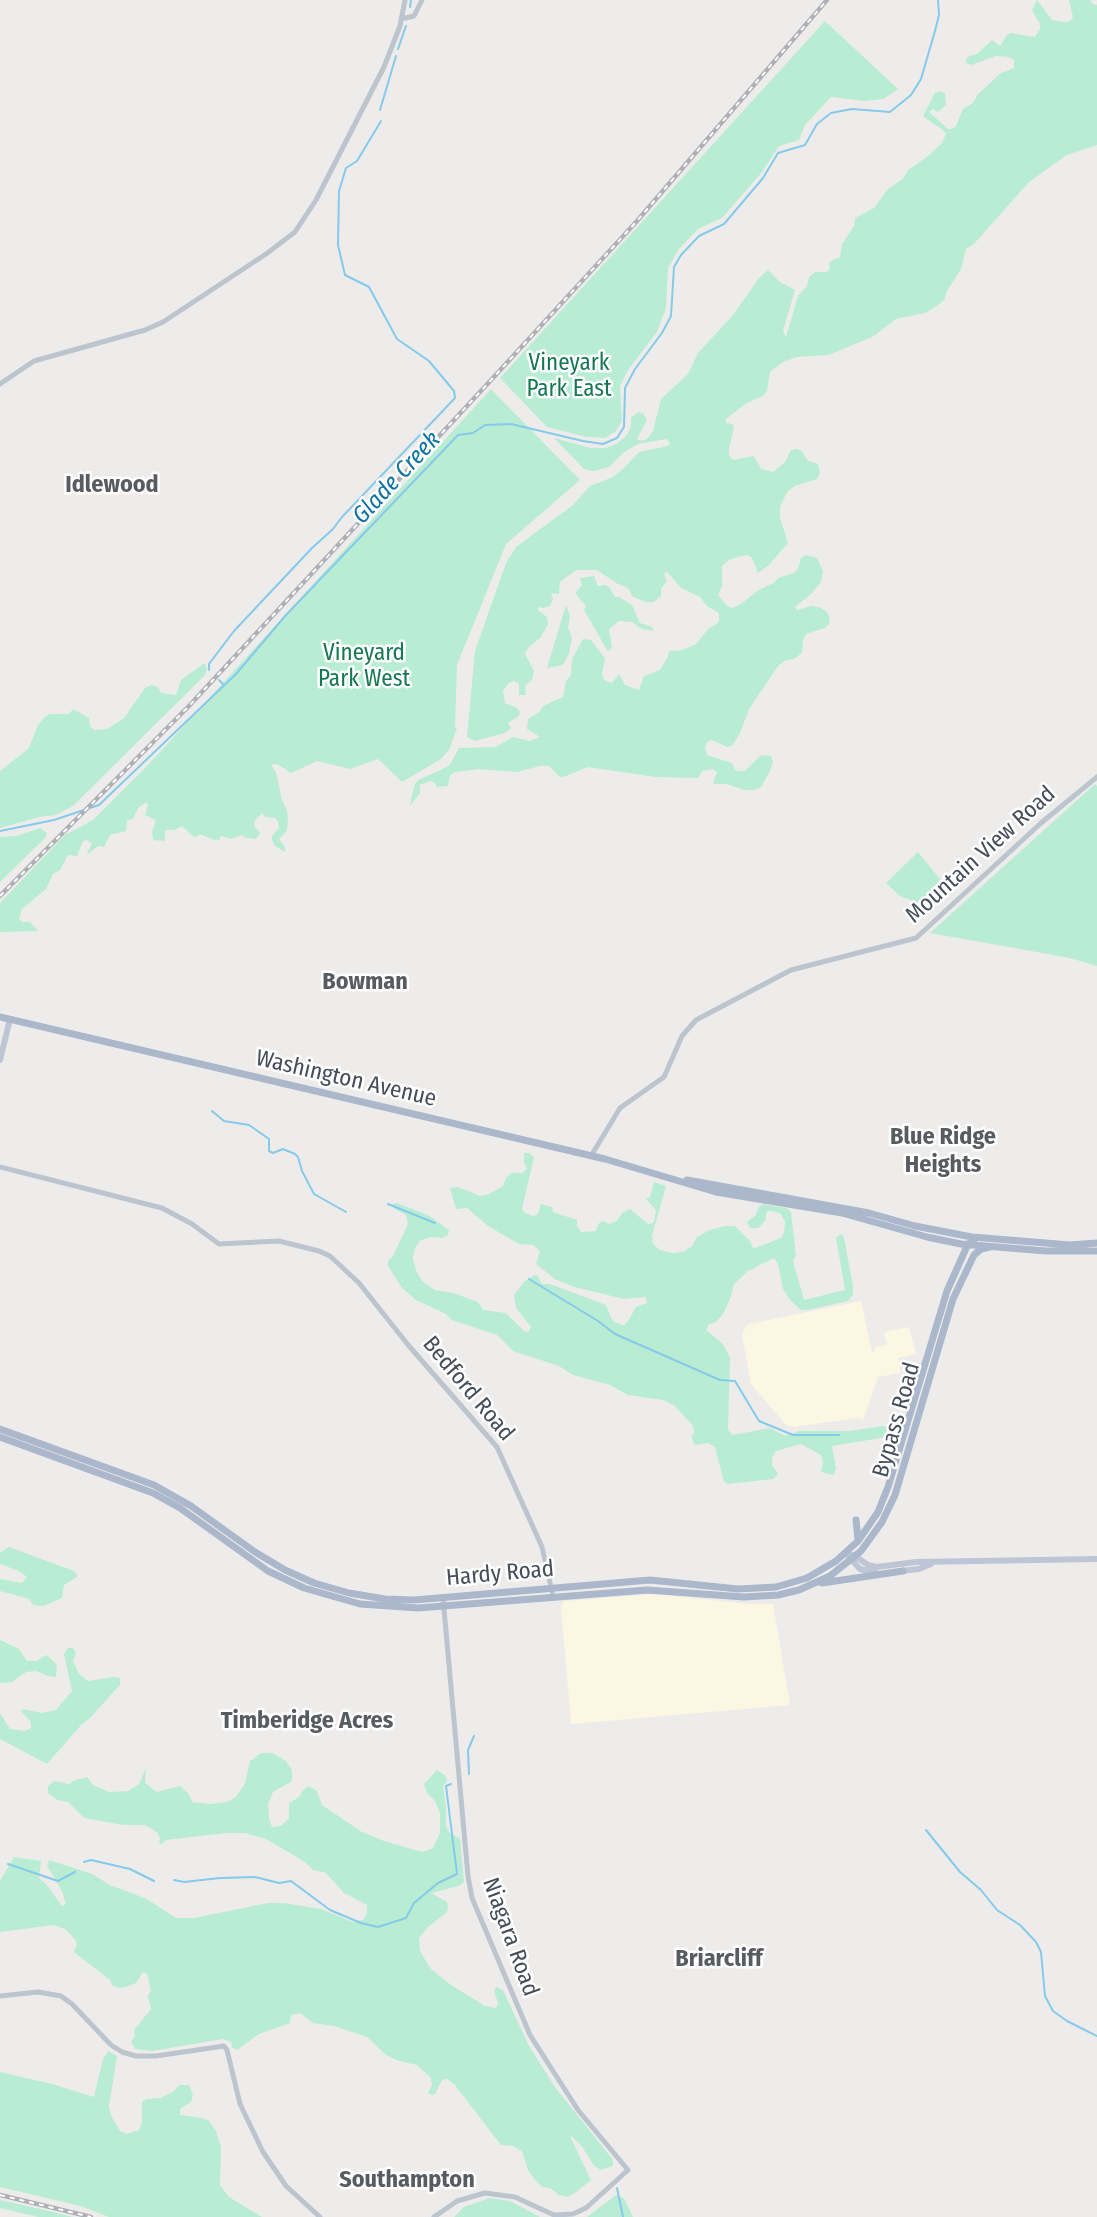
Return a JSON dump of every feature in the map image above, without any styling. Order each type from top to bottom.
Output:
[{"type":"main road","name":"Washington Avenue","points":[[0,1017],[591,1156],[672,1178],[858,1211],[990,1247],[1097,1251]]},
{"type":"main road","points":[[0,1060],[10,1019]]},
{"type":"main road","points":[[955,1295],[972,1242],[1070,1245],[1097,1243]]},
{"type":"main road","name":"Bypass Road","points":[[851,1556],[858,1541],[872,1523],[888,1487],[940,1313],[972,1242]]},
{"type":"main road","name":"Bypass Road","points":[[811,1585],[830,1576],[877,1531],[895,1495],[955,1295],[974,1255],[981,1249],[990,1247]]},
{"type":"main road","points":[[0,1429],[132,1475],[173,1499]]},
{"type":"main road","points":[[0,1437],[173,1499]]},
{"type":"main road","name":"Hardy Road","points":[[173,1499],[285,1570],[314,1583],[367,1597],[443,1602],[650,1580],[763,1589],[807,1578],[851,1556]]},
{"type":"main road","points":[[858,1541],[856,1520],[865,1525],[872,1523]]},
{"type":"main road","points":[[851,1556],[877,1567],[916,1562],[1097,1559]]},
{"type":"main road","points":[[851,1556],[860,1569],[867,1572],[903,1571]]},
{"type":"main road","points":[[811,1585],[919,1569],[933,1563]]},
{"type":"main road","name":"Hardy Road","points":[[552,1592],[647,1590],[762,1597],[811,1585]]},
{"type":"street","points":[[0,384],[34,361],[145,330],[163,322],[295,232],[316,200],[377,81],[390,52],[405,0]]},
{"type":"street","points":[[401,19],[414,16],[422,0]]},
{"type":"street","name":"Mountain View Road","points":[[591,1156],[620,1108],[664,1077],[682,1037],[696,1020],[791,970],[918,937],[1041,823],[1097,777]]},
{"type":"street","name":"Bedford Road","points":[[0,1167],[162,1208],[192,1224],[219,1244],[279,1241],[330,1256],[353,1276],[497,1447],[542,1547],[552,1592]]},
{"type":"street","name":"Niagara Road","points":[[434,2217],[457,2201],[483,2193],[515,2197],[554,2215],[573,2214],[586,2208],[628,2170],[578,2110],[530,2035],[474,1904],[468,1876],[443,1602]]},
{"type":"street","points":[[0,1996],[37,1992],[61,1996],[111,2045],[136,2056],[156,2056],[221,2046],[228,2050],[240,2104],[269,2164],[286,2186],[320,2217]]},
{"type":"shaded area","points":[[861,1301],[872,1352],[875,1352],[874,1347],[887,1345],[884,1332],[909,1327],[916,1354],[898,1358],[900,1373],[878,1377],[863,1420],[857,1418],[793,1427],[786,1425],[751,1384],[742,1335],[745,1328],[749,1324]]},
{"type":"shaded area","points":[[656,1594],[748,1604],[773,1604],[790,1705],[571,1724],[561,1606],[564,1601]]},
{"type":"green space","points":[[1037,0],[1052,20],[1065,22],[1073,17],[1069,0],[1090,0],[1097,5],[1097,145],[1067,155],[1029,182],[974,244],[966,249],[961,269],[944,300],[937,306],[925,313],[896,319],[874,336],[829,355],[797,357],[783,362],[770,372],[767,391],[763,396],[747,403],[726,419],[726,423],[733,424],[734,428],[729,449],[733,460],[754,456],[761,469],[773,472],[785,462],[791,450],[796,449],[802,451],[808,461],[818,464],[820,473],[817,479],[795,486],[787,492],[780,507],[780,518],[788,543],[769,565],[758,573],[748,555],[729,560],[722,566],[722,586],[718,595],[732,608],[778,578],[794,573],[801,558],[806,555],[817,558],[823,571],[821,582],[795,607],[797,610],[819,607],[827,612],[829,624],[806,634],[802,653],[778,666],[749,709],[732,746],[727,747],[712,740],[707,742],[705,747],[707,755],[732,763],[735,770],[739,771],[745,771],[761,755],[771,756],[773,762],[761,787],[744,790],[727,784],[715,784],[713,783],[717,772],[713,769],[702,771],[698,778],[655,777],[588,767],[560,777],[549,766],[517,772],[479,769],[455,772],[450,775],[448,786],[437,787],[430,781],[420,785],[420,793],[410,806],[418,780],[449,766],[459,748],[496,747],[513,737],[530,741],[540,737],[527,729],[528,719],[543,706],[563,697],[566,681],[571,675],[572,659],[583,639],[591,640],[605,658],[602,674],[604,680],[612,683],[619,674],[625,685],[639,690],[644,676],[660,670],[669,651],[682,650],[696,644],[709,628],[717,624],[719,613],[707,606],[700,597],[681,588],[667,572],[664,574],[667,581],[661,589],[661,596],[654,602],[646,602],[633,597],[628,588],[597,570],[576,570],[560,582],[559,594],[551,593],[553,599],[550,606],[538,607],[547,617],[548,624],[541,637],[525,654],[534,671],[532,680],[525,686],[526,695],[519,695],[519,684],[514,681],[503,691],[505,703],[517,708],[519,716],[508,723],[511,728],[505,733],[475,741],[467,737],[475,651],[506,563],[516,547],[573,505],[590,486],[613,477],[639,452],[668,446],[670,443],[666,439],[638,444],[624,452],[609,467],[594,471],[584,469],[554,438],[591,448],[606,448],[626,436],[631,427],[631,418],[638,412],[643,413],[647,420],[637,439],[647,439],[653,431],[661,399],[688,374],[698,353],[733,315],[759,278],[768,270],[780,282],[795,290],[783,331],[786,337],[798,296],[807,286],[809,277],[815,272],[827,272],[830,269],[829,262],[840,257],[842,244],[854,226],[855,218],[874,208],[888,189],[942,143],[946,134],[944,131],[924,117],[935,93],[942,91],[945,94],[946,105],[938,112],[933,109],[929,112],[948,129],[952,129],[963,109],[973,103],[978,94],[1001,73],[1014,68],[1014,60],[1009,57],[996,56],[971,65],[966,63],[967,57],[977,54],[992,40],[1000,46],[1011,33],[1035,37],[1040,29],[1032,10]]},
{"type":"green space","name":"Vineyark Park East","points":[[825,21],[898,89],[883,99],[864,101],[831,97],[805,125],[799,140],[779,146],[762,172],[722,218],[698,229],[679,249],[668,268],[666,308],[657,332],[628,370],[620,386],[622,421],[615,432],[605,438],[586,437],[547,427],[500,378]]},
{"type":"green space","name":"Vineyard Park West","points":[[491,389],[580,480],[506,544],[457,665],[457,728],[449,750],[441,759],[402,782],[378,759],[350,769],[317,761],[291,773],[277,764],[271,765],[276,772],[287,810],[286,832],[279,839],[285,852],[275,846],[272,840],[279,828],[278,822],[262,813],[255,820],[254,826],[260,833],[256,839],[242,835],[231,839],[221,836],[219,840],[214,840],[200,834],[195,838],[182,826],[165,830],[165,841],[153,840],[152,832],[156,820],[145,815],[148,804],[145,803],[138,808],[133,819],[127,820],[126,831],[110,835],[104,847],[98,846],[88,854],[92,844],[87,840],[83,841],[77,856],[68,855],[60,870],[53,874],[46,889],[22,909],[19,919],[22,922],[30,922],[38,931],[0,932],[0,903],[65,835],[93,820],[149,764]]},
{"type":"green space","points":[[594,576],[598,586],[605,585],[615,597],[632,605],[640,623],[652,627],[654,631],[642,629],[632,622],[619,621],[609,629],[612,647],[607,650],[584,610],[586,606],[575,593],[582,585],[580,578]]},
{"type":"green space","points":[[566,605],[570,616],[568,628],[572,638],[569,654],[563,665],[547,668]]},
{"type":"green space","points":[[203,664],[207,669],[205,675],[73,806],[56,815],[0,828],[0,771],[29,748],[38,725],[45,717],[50,714],[69,714],[73,709],[89,718],[90,726],[94,730],[107,729],[124,718],[145,688],[151,685],[158,687],[161,693],[176,695],[181,680]]},
{"type":"green space","points":[[1095,784],[1097,966],[1070,958],[930,933]]},
{"type":"green space","points":[[40,828],[47,833],[46,837],[0,882],[0,837],[16,836]]},
{"type":"green space","points":[[918,852],[948,889],[936,898],[918,903],[900,896],[886,883]]},
{"type":"green space","points":[[524,1153],[534,1157],[522,1209],[534,1216],[538,1214],[541,1204],[552,1207],[553,1212],[577,1220],[581,1232],[596,1231],[598,1224],[603,1221],[609,1224],[617,1221],[622,1213],[630,1209],[648,1224],[654,1222],[656,1210],[646,1199],[650,1197],[654,1182],[666,1186],[652,1236],[653,1244],[660,1250],[672,1253],[683,1252],[692,1246],[697,1237],[725,1226],[735,1226],[750,1241],[753,1248],[781,1238],[785,1222],[781,1214],[767,1211],[765,1221],[758,1228],[750,1228],[747,1222],[763,1204],[786,1208],[791,1212],[796,1256],[793,1261],[804,1300],[845,1290],[836,1238],[841,1234],[844,1237],[853,1287],[853,1295],[848,1301],[801,1310],[783,1289],[778,1264],[774,1258],[748,1271],[734,1284],[723,1314],[716,1322],[709,1324],[706,1330],[723,1344],[730,1358],[728,1430],[733,1435],[770,1428],[785,1436],[799,1431],[850,1431],[883,1426],[889,1427],[891,1432],[887,1437],[832,1446],[836,1469],[833,1475],[821,1472],[821,1455],[801,1444],[776,1451],[772,1465],[778,1474],[773,1479],[728,1484],[724,1482],[715,1447],[708,1443],[695,1445],[691,1436],[694,1433],[693,1426],[675,1406],[663,1400],[628,1395],[610,1385],[573,1375],[559,1366],[513,1351],[497,1335],[452,1320],[446,1314],[416,1300],[402,1288],[388,1266],[388,1261],[408,1224],[406,1215],[393,1208],[393,1204],[397,1203],[428,1215],[449,1230],[448,1235],[442,1238],[430,1237],[420,1241],[415,1248],[413,1259],[422,1281],[435,1290],[478,1302],[483,1310],[506,1313],[524,1331],[528,1332],[531,1327],[516,1308],[514,1295],[524,1282],[534,1275],[538,1276],[542,1284],[550,1284],[606,1305],[612,1320],[619,1324],[624,1325],[636,1307],[647,1303],[646,1297],[624,1299],[574,1287],[555,1279],[536,1264],[540,1251],[533,1245],[519,1244],[488,1226],[467,1208],[456,1209],[450,1188],[458,1187],[480,1196],[489,1194],[503,1186],[512,1173],[522,1173],[527,1169]]},
{"type":"green space","points":[[9,1547],[74,1571],[77,1577],[64,1585],[62,1598],[44,1606],[33,1605],[29,1599],[0,1591],[0,1579],[22,1583],[27,1577],[0,1564],[0,1553]]},
{"type":"green space","points":[[0,1640],[19,1649],[27,1661],[36,1661],[47,1655],[57,1665],[56,1677],[36,1671],[26,1672],[12,1682],[0,1683]]},
{"type":"green space","points":[[68,1648],[73,1648],[76,1653],[73,1661],[79,1674],[88,1681],[113,1677],[120,1678],[120,1685],[47,1764],[0,1739],[0,1713],[10,1729],[25,1731],[31,1728],[31,1722],[22,1709],[42,1713],[56,1710],[72,1691],[64,1654]]},
{"type":"green space","points":[[261,1753],[272,1753],[285,1760],[292,1770],[292,1781],[273,1792],[268,1804],[272,1827],[281,1826],[289,1818],[289,1803],[309,1786],[317,1791],[322,1805],[362,1832],[422,1852],[433,1848],[440,1833],[440,1813],[424,1784],[437,1770],[446,1776],[447,1781],[443,1786],[446,1826],[449,1832],[460,1839],[464,1882],[459,1886],[431,1893],[447,1902],[448,1907],[447,1912],[419,1938],[420,1951],[430,1968],[485,2006],[496,2008],[498,2003],[494,1991],[496,1987],[503,1990],[529,2046],[555,2087],[613,2160],[613,2166],[601,2170],[594,2166],[581,2145],[569,2134],[591,2180],[567,2197],[542,2187],[528,2170],[522,2151],[513,2146],[501,2145],[454,2084],[447,2079],[442,2080],[432,2095],[428,2093],[432,2085],[431,2078],[417,2065],[386,2055],[367,2037],[334,2026],[313,2023],[300,2013],[291,2015],[290,2023],[259,2034],[237,2050],[232,2047],[231,2042],[223,2039],[152,2051],[135,2049],[131,2042],[135,2036],[134,2030],[151,2009],[148,1996],[151,1990],[147,1974],[143,1972],[136,1983],[126,1987],[112,1985],[110,1980],[74,1952],[77,1944],[75,1939],[65,1929],[54,1925],[0,1932],[0,1881],[14,1857],[41,1861],[39,1878],[62,1906],[66,1904],[62,1891],[47,1866],[49,1860],[92,1874],[110,1885],[147,1899],[176,1918],[194,1918],[268,1903],[284,1903],[321,1909],[353,1922],[363,1920],[367,1905],[344,1893],[326,1873],[313,1870],[305,1862],[266,1839],[245,1833],[227,1833],[166,1840],[162,1844],[159,1843],[157,1832],[145,1825],[123,1825],[84,1818],[68,1802],[57,1800],[48,1793],[48,1786],[54,1781],[70,1784],[87,1777],[93,1785],[109,1792],[128,1791],[139,1784],[146,1768],[145,1783],[157,1792],[180,1786],[189,1794],[192,1802],[227,1802],[236,1797],[245,1783],[250,1761]]},
{"type":"green space","points":[[108,2051],[117,2056],[109,2106],[111,2116],[120,2131],[127,2134],[139,2130],[142,2123],[142,2102],[146,2099],[161,2098],[179,2085],[189,2085],[193,2095],[191,2102],[180,2109],[180,2115],[209,2121],[216,2131],[221,2147],[220,2185],[229,2197],[262,2217],[109,2217],[80,2206],[0,2187],[0,2072],[94,2097],[103,2059]]},
{"type":"green space","points":[[616,2195],[624,2198],[633,2217],[587,2217]]},
{"type":"green space","points":[[490,2198],[510,2201],[540,2217],[454,2217],[464,2207]]},
{"type":"green space","points":[[0,2200],[73,2217],[38,2217],[0,2208]]},
{"type":"waterway","points":[[410,7],[411,0]]},
{"type":"waterway","name":"Glade Creek","points":[[0,831],[54,820],[99,805],[236,674],[286,615],[458,435],[473,433],[485,425],[511,424],[603,444],[617,438],[624,427],[625,388],[671,316],[674,267],[681,255],[699,236],[724,224],[763,178],[778,153],[805,145],[817,124],[831,113],[852,109],[890,112],[911,95],[921,79],[935,31],[939,15],[938,0]]},
{"type":"waterway","points":[[398,49],[406,26]]},
{"type":"waterway","points":[[380,110],[396,56]]},
{"type":"waterway","points":[[209,670],[209,664],[234,631],[455,398],[454,391],[429,361],[397,339],[369,287],[345,275],[338,245],[339,191],[346,168],[357,161],[381,121]]},
{"type":"waterway","name":"Glade Creek","points":[[219,680],[224,685]]},
{"type":"waterway","points":[[212,1111],[224,1121],[249,1125],[269,1139],[269,1151],[273,1153],[283,1149],[295,1154],[314,1194],[346,1212]]},
{"type":"waterway","points":[[388,1204],[435,1223]]},
{"type":"waterway","points":[[529,1279],[615,1334],[720,1380],[735,1381],[759,1421],[793,1435],[839,1435]]},
{"type":"waterway","points":[[469,1774],[468,1750],[474,1736]]},
{"type":"waterway","points":[[174,1880],[184,1882],[255,1877],[279,1883],[291,1881],[330,1910],[361,1923],[378,1927],[406,1918],[414,1903],[438,1883],[457,1874],[446,1786],[451,1784]]},
{"type":"waterway","points":[[926,1830],[960,1872],[981,1890],[997,1910],[1020,1925],[1036,1942],[1041,1952],[1045,1996],[1053,2011],[1097,2036]]},
{"type":"waterway","points":[[84,1862],[91,1860],[130,1869],[154,1881]]},
{"type":"waterway","points":[[8,1864],[58,1881],[75,1872]]},
{"type":"waterway","points":[[617,2188],[623,2217]]},
{"type":"railway","points":[[0,896],[188,707],[492,379],[637,221],[827,0]]},
{"type":"railway","points":[[0,2195],[91,2217]]},
{"type":"district","name":"Idlewood","points":[[112,485]]},
{"type":"district","name":"Bowman","points":[[365,982]]},
{"type":"district","name":"Blue Ridge Heights","points":[[943,1151]]},
{"type":"district","name":"Timberidge Acres","points":[[307,1721]]},
{"type":"district","name":"Briarcliff","points":[[719,1959]]},
{"type":"district","name":"Southampton","points":[[407,2180]]}]
